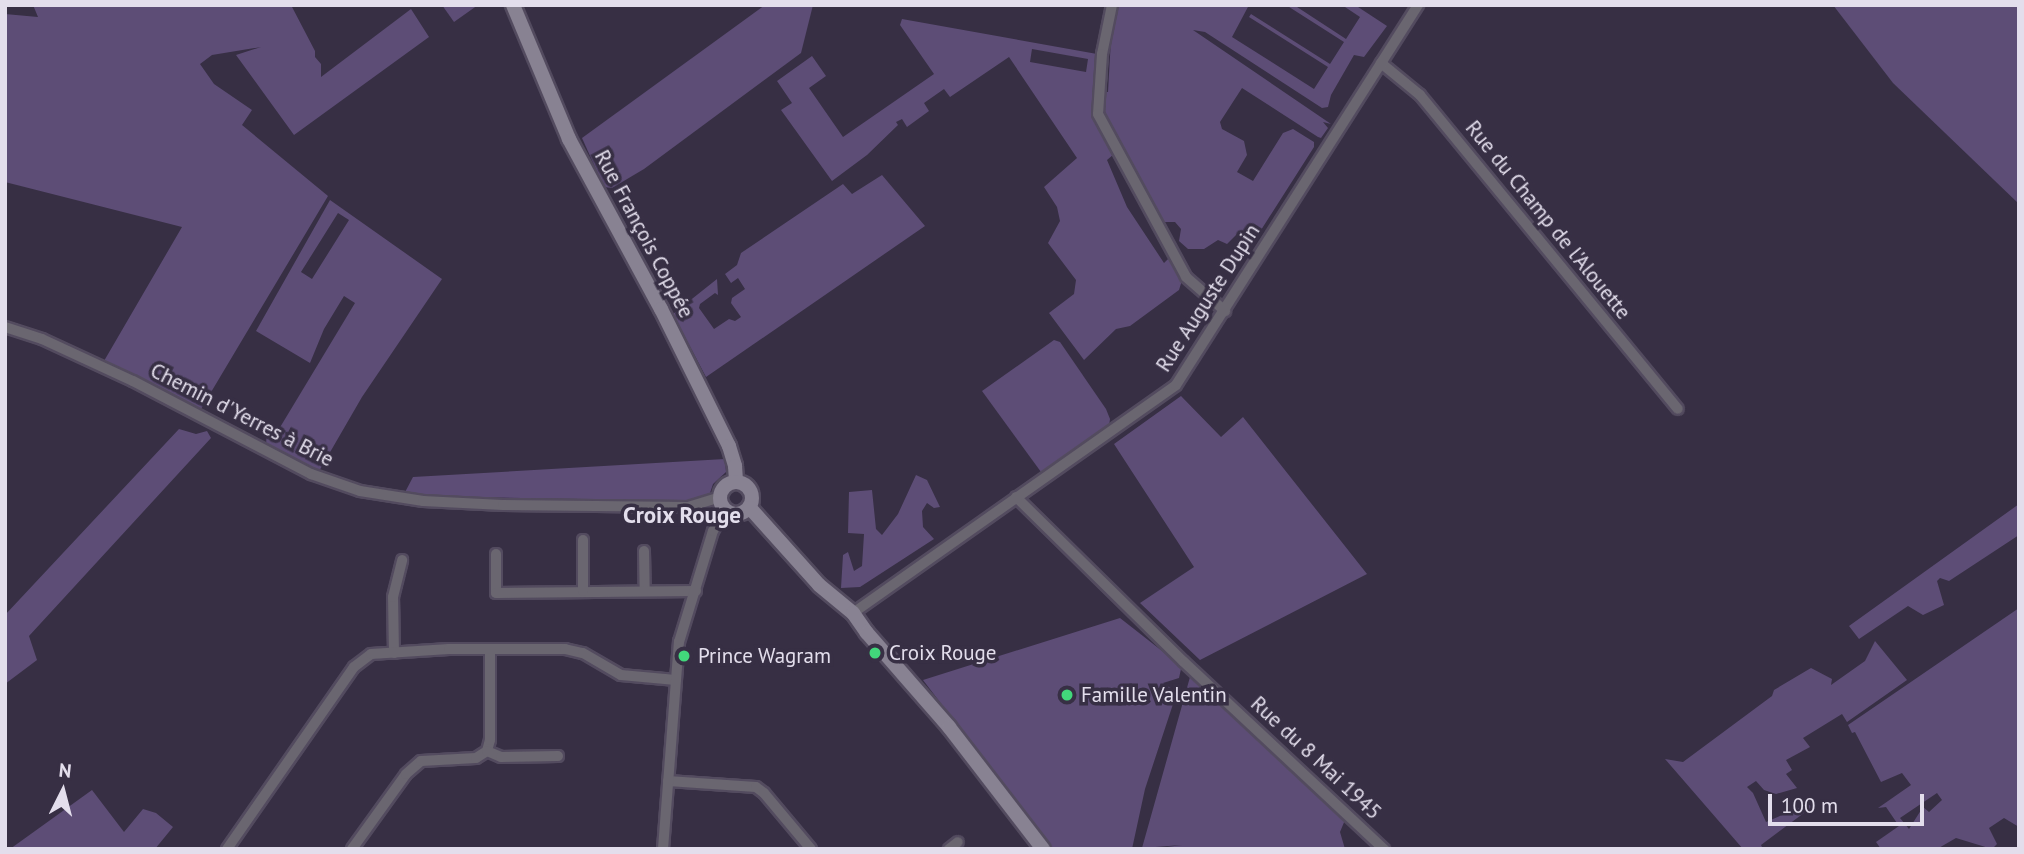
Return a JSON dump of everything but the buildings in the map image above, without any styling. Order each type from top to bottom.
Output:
[{"type":"street","name":"Rue François Coppée","points":[[513,5],[569,139],[661,309],[734,456],[736,482]]},
{"type":"street","points":[[1112,5],[1102,54],[1098,114],[1186,277],[1225,311]]},
{"type":"street","name":"Rue Auguste Dupin","points":[[853,612],[1176,385],[1418,5]]},
{"type":"street","name":"Rue du Champ de l'Alouette","points":[[1381,63],[1420,95],[1678,409]]},
{"type":"street","name":"Chemin d'Yerres à Brie","points":[[5,327],[42,339],[133,381],[311,474],[360,491],[423,501],[503,505],[688,507],[720,497]]},
{"type":"street","points":[[736,482],[746,485],[752,493],[750,508],[741,514],[725,511],[720,497],[727,485],[736,482]]},
{"type":"street","name":"Rue du 8 Mai 1945","points":[[1016,497],[1188,665],[1384,849]]},
{"type":"street","points":[[750,508],[819,585],[853,612],[867,633],[949,727],[1043,849]]},
{"type":"street","points":[[663,849],[679,642],[713,531],[725,511]]},
{"type":"street","points":[[583,540],[583,592]]},
{"type":"street","points":[[644,551],[645,590]]},
{"type":"street","points":[[496,554],[496,593],[696,591]]},
{"type":"street","points":[[394,653],[393,597],[402,559]]},
{"type":"street","points":[[352,849],[414,766],[428,759],[477,758],[487,751],[490,740],[490,649]]},
{"type":"street","points":[[227,849],[354,667],[371,654],[565,649],[583,653],[621,675],[676,680]]},
{"type":"street","points":[[487,751],[501,757],[558,756]]},
{"type":"street","points":[[668,781],[756,787],[764,793],[805,847]]},
{"type":"shaded area","points":[[33,5],[291,5],[315,51],[315,57],[321,64],[321,77],[411,9],[429,37],[294,135],[236,55],[261,47],[212,55],[200,64],[214,84],[252,110],[242,125],[328,196],[201,409],[104,361],[182,227],[5,182],[5,14],[38,17]]},
{"type":"shaded area","points":[[442,5],[478,5],[454,22]]},
{"type":"shaded area","points":[[765,5],[813,5],[801,53],[644,169],[612,188],[604,187],[582,138]]},
{"type":"shaded area","points":[[1117,5],[1249,5],[1232,37],[1314,89],[1328,67],[1249,17],[1251,14],[1330,64],[1344,42],[1286,5],[1294,5],[1346,39],[1360,17],[1342,5],[1355,5],[1387,26],[1364,57],[1354,55],[1331,95],[1328,107],[1322,108],[1205,32],[1193,30],[1331,124],[1323,122],[1328,128],[1321,138],[1318,137],[1242,88],[1220,122],[1222,129],[1244,141],[1247,155],[1237,172],[1253,181],[1283,133],[1293,129],[1314,142],[1314,147],[1254,241],[1239,232],[1227,244],[1218,240],[1204,249],[1188,249],[1179,241],[1181,229],[1175,222],[1162,222],[1152,209],[1146,191],[1131,183],[1114,154],[1107,160],[1127,207],[1164,263],[1171,256],[1183,277],[1179,290],[1130,326],[1116,329],[1084,360],[1049,313],[1074,294],[1076,280],[1048,243],[1060,221],[1057,207],[1044,187],[1077,158],[1009,57],[950,97],[944,89],[924,103],[929,111],[907,127],[902,119],[896,122],[898,125],[867,155],[832,181],[781,110],[792,103],[777,81],[812,56],[826,76],[809,88],[843,137],[934,74],[900,25],[902,19],[1097,54],[1100,56],[1096,92],[1108,92],[1111,39]],"holes":[[[1032,49],[1088,59],[1086,72],[1030,62]]]},
{"type":"shaded area","points":[[1833,5],[2019,5],[2019,204],[1893,83]]},
{"type":"shaded area","points":[[882,175],[925,226],[706,377],[673,314],[717,279],[718,295],[715,293],[700,304],[699,308],[714,329],[729,319],[735,321],[741,317],[731,303],[732,298],[745,289],[738,278],[731,283],[725,274],[737,265],[741,253],[843,184],[852,194]]},
{"type":"shaded area","points":[[330,200],[442,279],[362,397],[318,473],[266,446],[267,426],[279,429],[355,303],[344,296],[324,329],[310,363],[256,331]],"holes":[[[338,213],[349,220],[312,279],[301,272]]]},
{"type":"shaded area","points":[[1054,340],[1060,342],[1110,419],[1109,426],[1041,472],[982,391]]},
{"type":"shaded area","points":[[1181,396],[1221,437],[1243,417],[1367,574],[1200,660],[1140,603],[1194,567],[1114,444]]},
{"type":"shaded area","points":[[179,429],[196,434],[207,431],[211,438],[29,636],[37,660],[5,684],[5,615]]},
{"type":"shaded area","points":[[725,459],[726,472],[713,484],[709,496],[693,501],[403,496],[413,477]]},
{"type":"shaded area","points":[[916,475],[927,480],[940,507],[934,508],[927,503],[922,511],[923,527],[934,539],[860,587],[841,588],[843,555],[848,552],[854,571],[862,566],[864,534],[848,533],[849,492],[872,490],[876,529],[882,535],[898,514]]},
{"type":"shaded area","points":[[2019,504],[2019,535],[1949,581],[1940,578],[1937,581],[1944,605],[1923,615],[1908,606],[1859,639],[1849,626]]},
{"type":"shaded area","points":[[2019,608],[2019,827],[2004,818],[1989,828],[1997,844],[1992,849],[1956,838],[1937,849],[1881,849],[1876,842],[1899,826],[1886,807],[1878,808],[1911,785],[1902,773],[1881,782],[1855,732],[1852,733],[1848,725]],"holes":[[[1937,793],[1942,800],[1929,812],[1923,807],[1909,829],[1900,818]]]},
{"type":"shaded area","points":[[1120,618],[1180,665],[1181,669],[1179,678],[1163,683],[1177,692],[1145,789],[1132,849],[1052,849],[923,680]]},
{"type":"shaded area","points":[[1875,641],[1907,680],[1847,722],[1842,714],[1803,738],[1810,747],[1786,760],[1792,770],[1786,774],[1797,788],[1776,794],[1764,790],[1756,781],[1747,787],[1753,793],[1766,822],[1808,804],[1812,807],[1761,845],[1763,849],[1743,849],[1665,759],[1683,762],[1772,696],[1774,690],[1811,668],[1832,679],[1831,685],[1865,661]]},
{"type":"shaded area","points":[[1190,677],[1198,678],[1345,820],[1340,832],[1345,849],[1152,849],[1182,845],[1142,848]]},
{"type":"shaded area","points":[[92,790],[124,832],[143,809],[156,813],[173,827],[155,849],[10,849]]},
{"type":"place","name":"Croix Rouge","points":[[875,653]]},
{"type":"place","name":"Prince Wagram","points":[[684,656]]},
{"type":"place","name":"Famille Valentin","points":[[1067,695]]},
{"type":"district","name":"Croix Rouge","points":[[682,515]]}]
